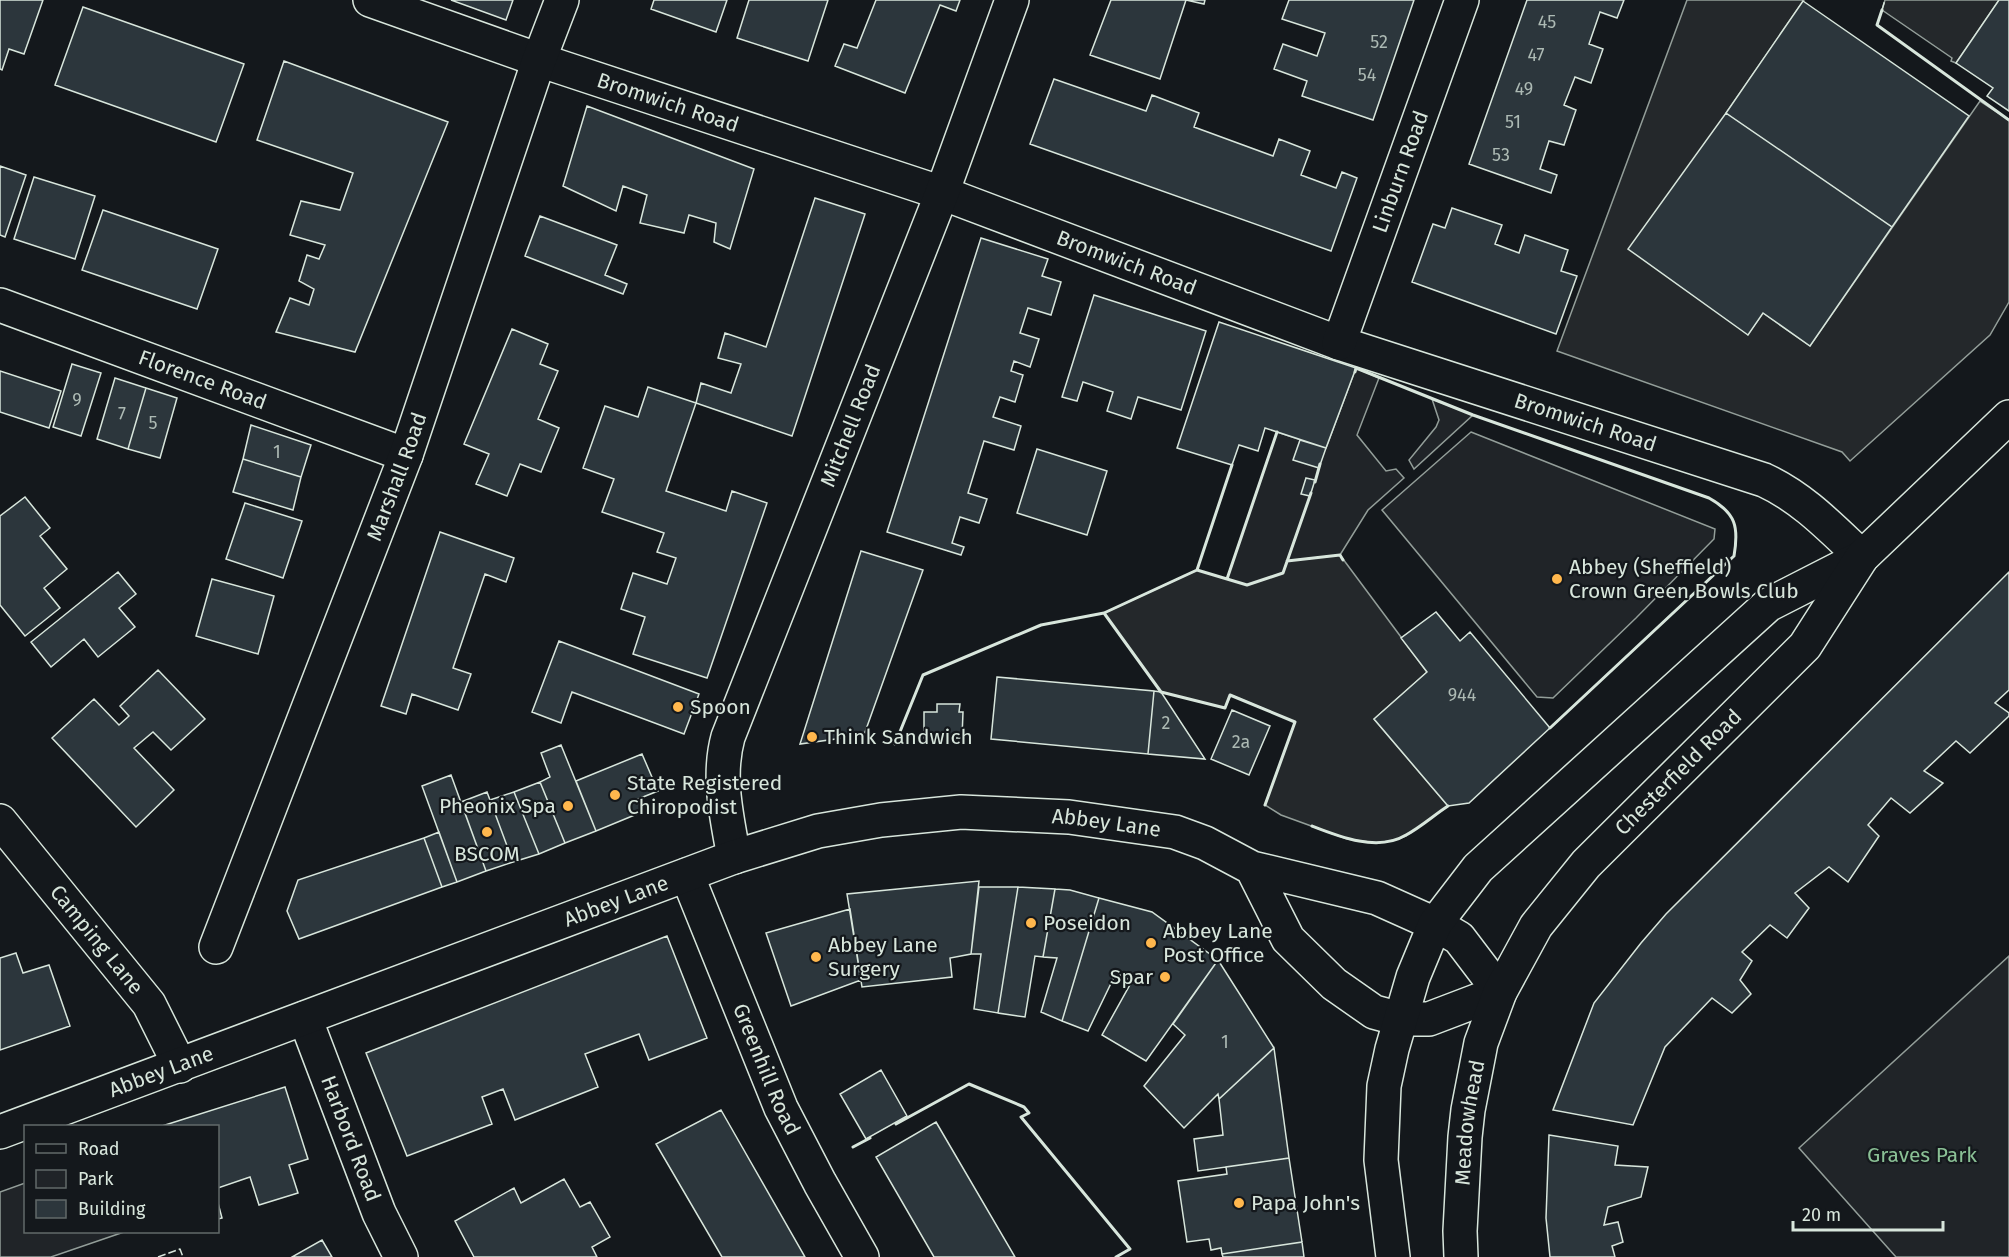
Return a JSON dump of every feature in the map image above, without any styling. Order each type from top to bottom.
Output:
[{"type":"main road","name":"Bromwich Road","points":[[370,0],[539,60],[942,193],[1339,343],[1764,480],[1786,490],[1807,506],[1862,557]]},
{"type":"main road","name":"Marshall Road","points":[[216,947],[406,455],[539,60],[562,0]]},
{"type":"main road","name":"Mitchell Road","points":[[734,857],[723,783],[728,738],[942,193],[1012,0]]},
{"type":"main road","name":"Linburn Road","points":[[1339,343],[1462,0]]},
{"type":"main road","name":"Florence Road","points":[[0,305],[406,455]]},
{"type":"main road","name":"Chesterfield Road","points":[[1500,992],[1526,943],[1550,906],[1586,864],[1805,646],[1862,557],[2009,417]]},
{"type":"main road","name":"Chesterfield Road","points":[[1394,1257],[1382,1177],[1384,1086],[1413,977],[1435,924],[1478,868],[1768,605],[1862,557]]},
{"type":"main road","name":"Abbey Lane","points":[[0,1132],[734,857],[818,831],[881,820],[962,812],[1070,817],[1175,832],[1205,843],[1252,868],[1377,898],[1435,924],[1459,938],[1500,992]]},
{"type":"main road","name":"Camping Lane","points":[[0,821],[142,995],[180,1065]]},
{"type":"main road","points":[[1252,868],[1288,939],[1334,984],[1374,1012],[1400,1019],[1429,1018],[1500,992]]},
{"type":"main road","name":"Greenhill Road","points":[[687,875],[781,1108],[862,1257]]},
{"type":"main road","name":"Meadowhead","points":[[1461,1257],[1462,1176],[1468,1110],[1481,1043],[1500,992]]},
{"type":"main road","name":"Harbord Road","points":[[305,1018],[378,1213],[401,1257]]},
{"type":"green space","points":[[1356,368],[1379,378],[1357,435],[1386,471],[1396,469],[1404,478],[1368,510],[1340,555],[1287,561],[1283,573],[1247,585],[1227,579],[1277,432],[1326,448]]},
{"type":"green space","points":[[1432,399],[1473,415],[1414,469],[1409,460],[1439,420]]},
{"type":"green space","name":"Abbey (Sheffield) Crown Green Bowls Club","points":[[1471,432],[1715,529],[1714,539],[1553,698],[1537,697],[1382,510]]},
{"type":"green space","name":"Graves Park","points":[[2009,956],[2009,1257],[1896,1257],[1799,1148]]},
{"type":"green space","points":[[24,1183],[24,1233],[121,1233],[51,1257],[0,1257],[0,1192]]},
{"type":"shaded area","points":[[1687,0],[1804,0],[1726,113],[1748,334],[1763,313],[1810,346],[1980,101],[2009,120],[2009,302],[1990,335],[1850,461],[1842,452],[1557,351]]},
{"type":"shaded area","points":[[1885,0],[1999,0],[1956,63],[1882,10]]},
{"type":"shaded area","points":[[1340,555],[1427,672],[1374,719],[1448,806],[1406,836],[1377,843],[1347,839],[1281,815],[1265,805],[1295,722],[1231,695],[1225,708],[1161,692],[1104,613],[1197,570],[1247,585],[1283,573],[1287,561]]},
{"type":"building","points":[[0,0],[43,0],[24,54],[9,49],[2,70],[0,69]]},
{"type":"building","points":[[451,0],[513,0],[506,20]]},
{"type":"building","points":[[654,0],[727,0],[716,32],[651,9]]},
{"type":"building","points":[[749,0],[828,0],[808,61],[737,38]]},
{"type":"building","points":[[876,0],[960,0],[956,11],[940,5],[905,93],[835,66],[844,44],[857,48]]},
{"type":"building","points":[[1111,0],[1186,0],[1160,79],[1090,55]]},
{"type":"building","points":[[1186,0],[1205,0],[1204,4]]},
{"type":"building","points":[[1289,0],[1414,0],[1373,120],[1302,96],[1307,81],[1274,69],[1283,44],[1317,56],[1325,33],[1282,19]]},
{"type":"building","points":[[1527,0],[1624,0],[1617,18],[1600,12],[1589,44],[1603,49],[1591,83],[1575,77],[1564,105],[1576,110],[1564,145],[1549,141],[1540,169],[1557,175],[1551,193],[1469,164]]},
{"type":"building","points":[[1999,0],[2009,0],[2009,111],[1987,96],[1993,88],[1956,63]]},
{"type":"building","points":[[1803,1],[1969,116],[1892,227],[1726,113]]},
{"type":"building","points":[[83,7],[244,64],[216,142],[55,85]]},
{"type":"building","points":[[284,61],[448,122],[355,352],[276,332],[290,298],[309,305],[314,289],[299,281],[307,255],[319,259],[325,245],[290,235],[301,201],[340,210],[353,173],[257,140]]},
{"type":"building","points":[[1054,79],[1146,111],[1152,95],[1199,113],[1194,127],[1273,156],[1279,139],[1310,151],[1301,175],[1336,188],[1342,172],[1357,178],[1331,251],[1030,144]]},
{"type":"building","points":[[587,106],[754,169],[730,249],[714,242],[716,223],[689,215],[684,233],[640,223],[647,195],[623,186],[616,211],[563,186]]},
{"type":"building","points":[[1726,113],[1892,227],[1810,346],[1763,313],[1748,335],[1628,249]]},
{"type":"building","points":[[0,166],[26,175],[5,237],[0,235]]},
{"type":"building","points":[[34,177],[95,196],[75,259],[14,239]]},
{"type":"building","points":[[815,198],[865,214],[792,436],[696,403],[701,383],[731,393],[741,364],[718,358],[725,333],[766,347]]},
{"type":"building","points":[[1452,208],[1502,225],[1495,244],[1519,253],[1525,235],[1568,250],[1561,271],[1577,276],[1556,334],[1412,282],[1433,224],[1445,228]]},
{"type":"building","points":[[103,210],[218,249],[197,309],[82,270]]},
{"type":"building","points":[[540,216],[617,245],[605,275],[627,284],[623,294],[525,256]]},
{"type":"building","points":[[981,238],[1048,259],[1042,276],[1061,282],[1051,315],[1028,308],[1020,333],[1039,339],[1030,367],[1014,361],[1011,371],[1023,375],[1015,402],[1000,397],[993,417],[1021,426],[1014,450],[984,441],[968,493],[987,499],[979,523],[960,517],[952,543],[964,547],[961,555],[887,532]]},
{"type":"building","points":[[1094,295],[1206,331],[1181,410],[1138,397],[1131,419],[1107,411],[1113,392],[1083,382],[1077,401],[1062,397]]},
{"type":"building","points":[[1219,322],[1356,368],[1326,448],[1265,428],[1258,451],[1239,445],[1232,465],[1177,448]]},
{"type":"building","points":[[512,329],[548,344],[540,364],[558,371],[538,419],[559,428],[541,472],[520,464],[507,496],[476,484],[489,454],[464,444]]},
{"type":"building","points":[[72,364],[101,373],[81,436],[53,427]]},
{"type":"building","points":[[0,371],[61,391],[49,428],[0,412]]},
{"type":"building","points":[[115,378],[146,388],[128,449],[97,439]]},
{"type":"building","points":[[648,387],[696,403],[666,491],[726,511],[732,491],[767,503],[707,678],[633,654],[645,617],[621,609],[633,573],[667,584],[676,558],[657,552],[664,533],[602,512],[614,479],[583,468],[605,406],[638,417]]},
{"type":"building","points":[[146,388],[177,398],[160,458],[128,449]]},
{"type":"building","points":[[251,425],[311,445],[301,477],[243,459]]},
{"type":"building","points":[[1300,440],[1326,448],[1319,468],[1293,460]]},
{"type":"building","points":[[1037,449],[1107,471],[1087,535],[1017,513]]},
{"type":"building","points":[[243,459],[301,477],[293,510],[233,492]]},
{"type":"building","points":[[1306,478],[1315,480],[1310,496],[1301,494]]},
{"type":"building","points":[[25,497],[50,528],[40,536],[67,569],[44,588],[60,608],[25,636],[0,605],[0,516]]},
{"type":"building","points":[[245,503],[302,521],[283,578],[226,559]]},
{"type":"building","points":[[440,532],[514,558],[506,582],[485,574],[453,668],[471,674],[458,710],[412,694],[406,714],[381,706]]},
{"type":"building","points":[[861,551],[923,570],[864,735],[800,744]]},
{"type":"building","points":[[118,572],[136,594],[119,608],[135,627],[98,657],[84,639],[51,667],[31,642]]},
{"type":"building","points":[[2009,572],[2009,690],[1995,703],[2009,713],[2009,716],[1970,753],[1956,741],[1924,771],[1943,783],[1910,813],[1891,798],[1868,825],[1879,836],[1848,882],[1829,867],[1795,893],[1809,908],[1787,938],[1770,925],[1742,952],[1752,961],[1740,980],[1751,994],[1732,1013],[1712,998],[1665,1047],[1633,1125],[1553,1110],[1594,1003],[1641,943],[1666,914]]},
{"type":"building","points":[[212,579],[274,596],[258,654],[196,636]]},
{"type":"building","points":[[1436,612],[1460,641],[1470,632],[1550,728],[1469,803],[1448,806],[1374,719],[1427,672],[1401,638]]},
{"type":"building","points":[[559,641],[699,694],[684,734],[572,692],[561,723],[532,712]]},
{"type":"building","points":[[158,670],[205,719],[171,750],[153,732],[134,748],[174,790],[136,827],[52,738],[94,699],[119,725],[129,716],[120,706]]},
{"type":"building","points":[[997,677],[1154,691],[1148,754],[991,739]]},
{"type":"building","points":[[1154,691],[1161,692],[1205,759],[1148,754]]},
{"type":"building","points":[[937,704],[960,704],[959,712],[963,712],[962,738],[924,738],[924,712],[937,712]]},
{"type":"building","points":[[1232,710],[1270,726],[1249,775],[1211,759]]},
{"type":"building","name":"Pheonix Spa","points":[[561,745],[596,831],[565,843],[540,782],[550,777],[541,753]]},
{"type":"building","name":"State Registered Chiropodist","points":[[642,754],[658,791],[638,799],[642,812],[596,831],[576,781]]},
{"type":"building","points":[[451,775],[486,871],[457,882],[422,786]]},
{"type":"building","points":[[540,782],[565,843],[539,854],[514,792]]},
{"type":"building","name":"BSCOM","points":[[487,792],[513,862],[486,871],[461,802]]},
{"type":"building","points":[[514,792],[539,854],[513,862],[490,800]]},
{"type":"building","points":[[439,832],[457,882],[442,887],[424,838]]},
{"type":"building","points":[[424,838],[442,887],[299,939],[287,911],[298,880]]},
{"type":"building","points":[[979,881],[971,954],[950,958],[952,977],[862,987],[847,894]]},
{"type":"building","points":[[979,887],[1018,887],[998,1013],[974,1009],[981,954],[971,954]]},
{"type":"building","name":"Poseidon","points":[[1018,887],[1055,889],[1043,957],[1035,956],[1025,1017],[998,1013]]},
{"type":"building","points":[[1055,889],[1070,890],[1099,898],[1062,1021],[1041,1012],[1057,958],[1043,957]]},
{"type":"building","name":"Spar","points":[[1099,898],[1152,912],[1218,960],[1146,1061],[1102,1035],[1132,981],[1116,973],[1088,1031],[1062,1021]]},
{"type":"building","name":"Abbey Lane Surgery","points":[[850,909],[861,980],[791,1006],[766,933]]},
{"type":"building","points":[[667,936],[707,1038],[649,1060],[639,1034],[585,1054],[598,1087],[515,1120],[503,1089],[482,1097],[492,1124],[407,1156],[366,1053]]},
{"type":"building","points":[[16,953],[23,973],[49,965],[70,1026],[0,1050],[0,958]]},
{"type":"building","points":[[1218,960],[1274,1048],[1219,1099],[1218,1094],[1184,1128],[1144,1086],[1185,1035],[1173,1024]]},
{"type":"building","points":[[1274,1048],[1289,1158],[1198,1171],[1194,1139],[1223,1135],[1219,1099]]},
{"type":"building","points":[[881,1070],[907,1116],[866,1139],[840,1094]]},
{"type":"building","points":[[285,1087],[308,1159],[289,1165],[298,1193],[259,1205],[250,1177],[219,1188],[219,1125],[165,1125]]},
{"type":"building","points":[[721,1110],[805,1257],[722,1257],[656,1144]]},
{"type":"building","points":[[936,1122],[1015,1257],[934,1257],[876,1157]]},
{"type":"building","points":[[1549,1135],[1618,1146],[1615,1165],[1648,1167],[1641,1197],[1608,1207],[1604,1225],[1618,1222],[1623,1242],[1612,1246],[1615,1257],[1550,1257],[1546,1218]]},
{"type":"building","points":[[1289,1158],[1302,1242],[1222,1254],[1221,1248],[1211,1250],[1209,1239],[1187,1242],[1178,1181],[1227,1174],[1226,1167]]},
{"type":"building","points":[[564,1179],[580,1207],[590,1202],[610,1237],[592,1247],[597,1257],[474,1257],[455,1221],[514,1188],[521,1203]]},
{"type":"building","points":[[322,1240],[332,1257],[292,1257]]},
{"type":"building","points":[[1302,1242],[1304,1257],[1223,1257],[1222,1254]]},
{"type":"fence","points":[[1882,10],[1885,0]]},
{"type":"fence","points":[[158,1257],[180,1249],[183,1257]]},
{"type":"wall","points":[[1882,10],[1877,25],[2009,120]]},
{"type":"wall","points":[[1355,372],[1356,368],[1473,415],[1709,498],[1730,515],[1736,537],[1734,556],[1550,728]]},
{"type":"wall","points":[[1265,805],[1295,722],[1230,695],[1225,708],[1161,692],[1104,613],[1197,570],[1227,579],[1277,432]]},
{"type":"wall","points":[[1315,482],[1320,464]]},
{"type":"wall","points":[[1197,570],[1232,465]]},
{"type":"wall","points":[[1227,579],[1247,585],[1283,573],[1311,493]]},
{"type":"wall","points":[[1287,561],[1340,555],[1343,560]]},
{"type":"wall","points":[[895,744],[923,675],[1041,625],[1104,613]]},
{"type":"wall","points":[[1312,826],[1359,841],[1383,842],[1406,835],[1448,806]]},
{"type":"wall","points":[[896,1124],[969,1084],[1024,1107],[1029,1113],[1021,1117],[1130,1249],[1116,1257]]},
{"type":"wall","points":[[853,1147],[870,1138]]},
{"type":"place","name":"Abbey (Sheffield) Crown Green Bowls Club","points":[[1557,579]]},
{"type":"place","name":"Spoon","points":[[678,707]]},
{"type":"place","name":"Think Sandwich","points":[[812,737]]},
{"type":"place","name":"State Registered Chiropodist","points":[[615,795]]},
{"type":"place","name":"Pheonix Spa","points":[[568,806]]},
{"type":"place","name":"BSCOM","points":[[487,832]]},
{"type":"place","name":"Poseidon","points":[[1031,923]]},
{"type":"place","name":"Abbey Lane Post Office","points":[[1151,943]]},
{"type":"place","name":"Abbey Lane Surgery","points":[[816,957]]},
{"type":"place","name":"Spar","points":[[1165,977]]},
{"type":"place","name":"Papa John's","points":[[1239,1203]]}]
